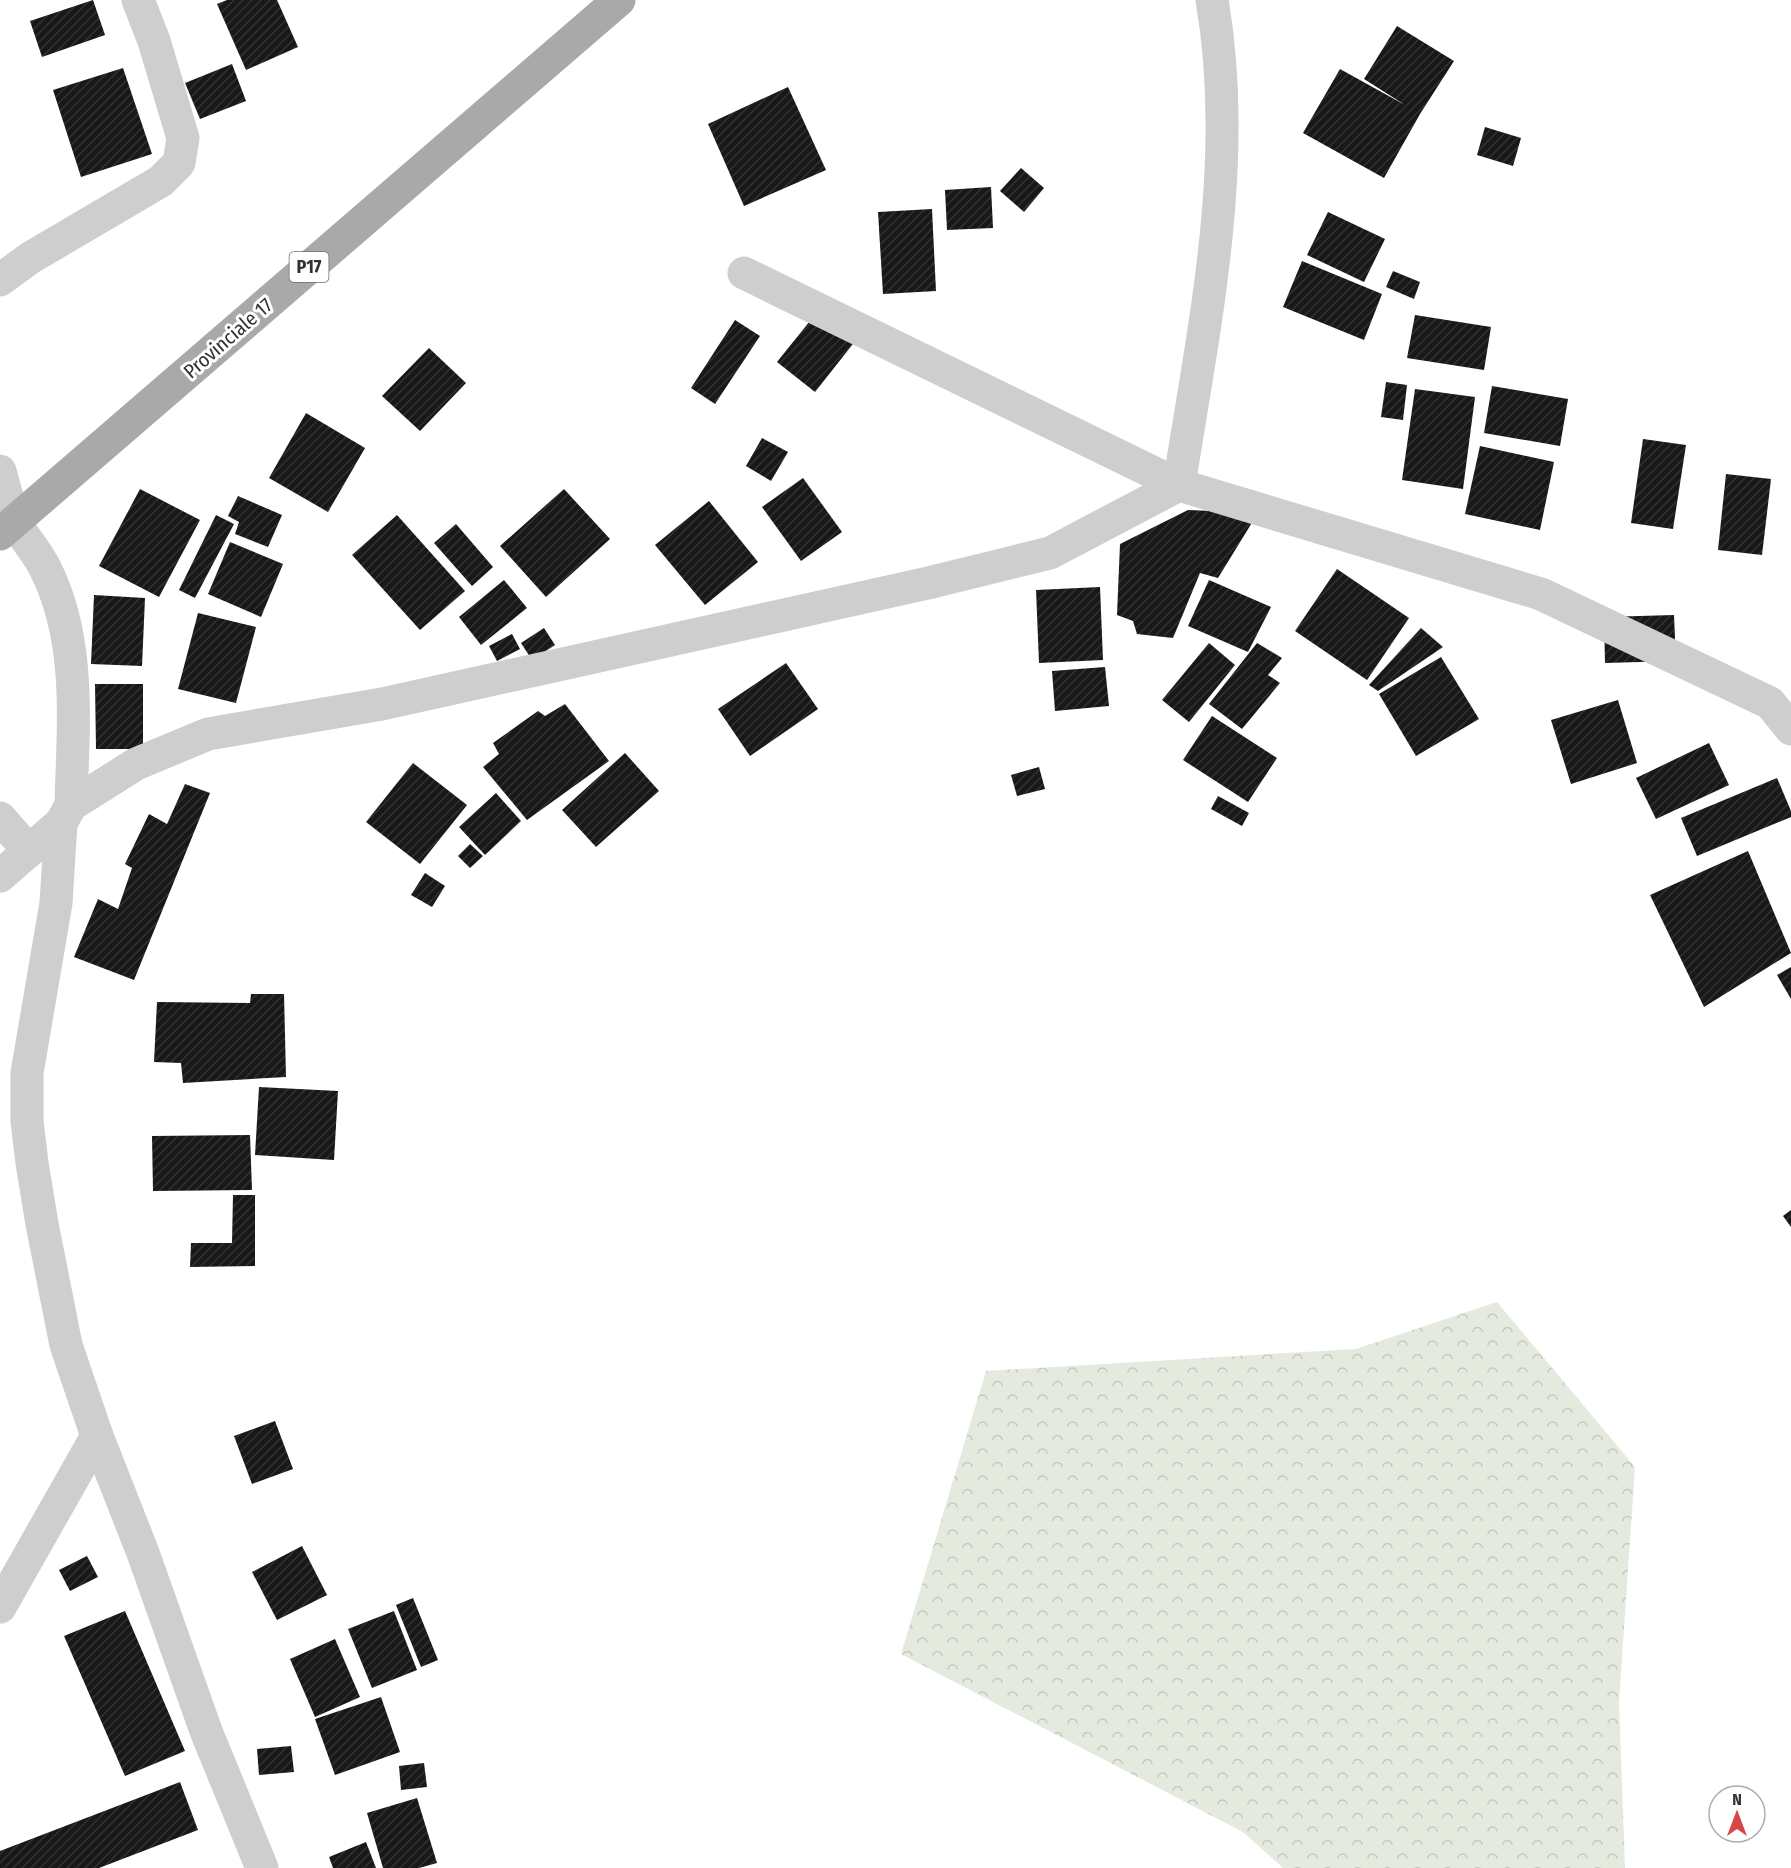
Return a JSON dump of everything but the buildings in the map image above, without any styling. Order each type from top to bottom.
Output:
[{"type":"main road","name":"Provinciale 17","points":[[7,528],[619,0]]},
{"type":"street","points":[[0,280],[30,258],[162,181],[179,163],[183,138],[154,41],[138,0]]},
{"type":"street","points":[[1179,485],[1214,253],[1222,143],[1223,121],[1212,0]]},
{"type":"street","points":[[744,273],[1179,485],[1541,594],[1770,703],[1791,729]]},
{"type":"street","points":[[0,471],[7,528],[45,567],[61,611],[72,664],[73,712],[66,814],[56,903],[27,1073],[27,1120],[32,1163],[66,1345],[96,1436],[143,1553],[206,1731],[262,1868]]},
{"type":"street","points":[[0,876],[66,814],[136,764],[208,735],[382,704],[916,586],[1050,554],[1179,485]]},
{"type":"street","points":[[0,818],[29,851]]},
{"type":"street","points":[[0,1607],[96,1436]]},
{"type":"green space","points":[[1497,1302],[1635,1467],[1619,1701],[1625,1868],[1283,1868],[1243,1832],[901,1654],[986,1371],[1356,1349]]}]
